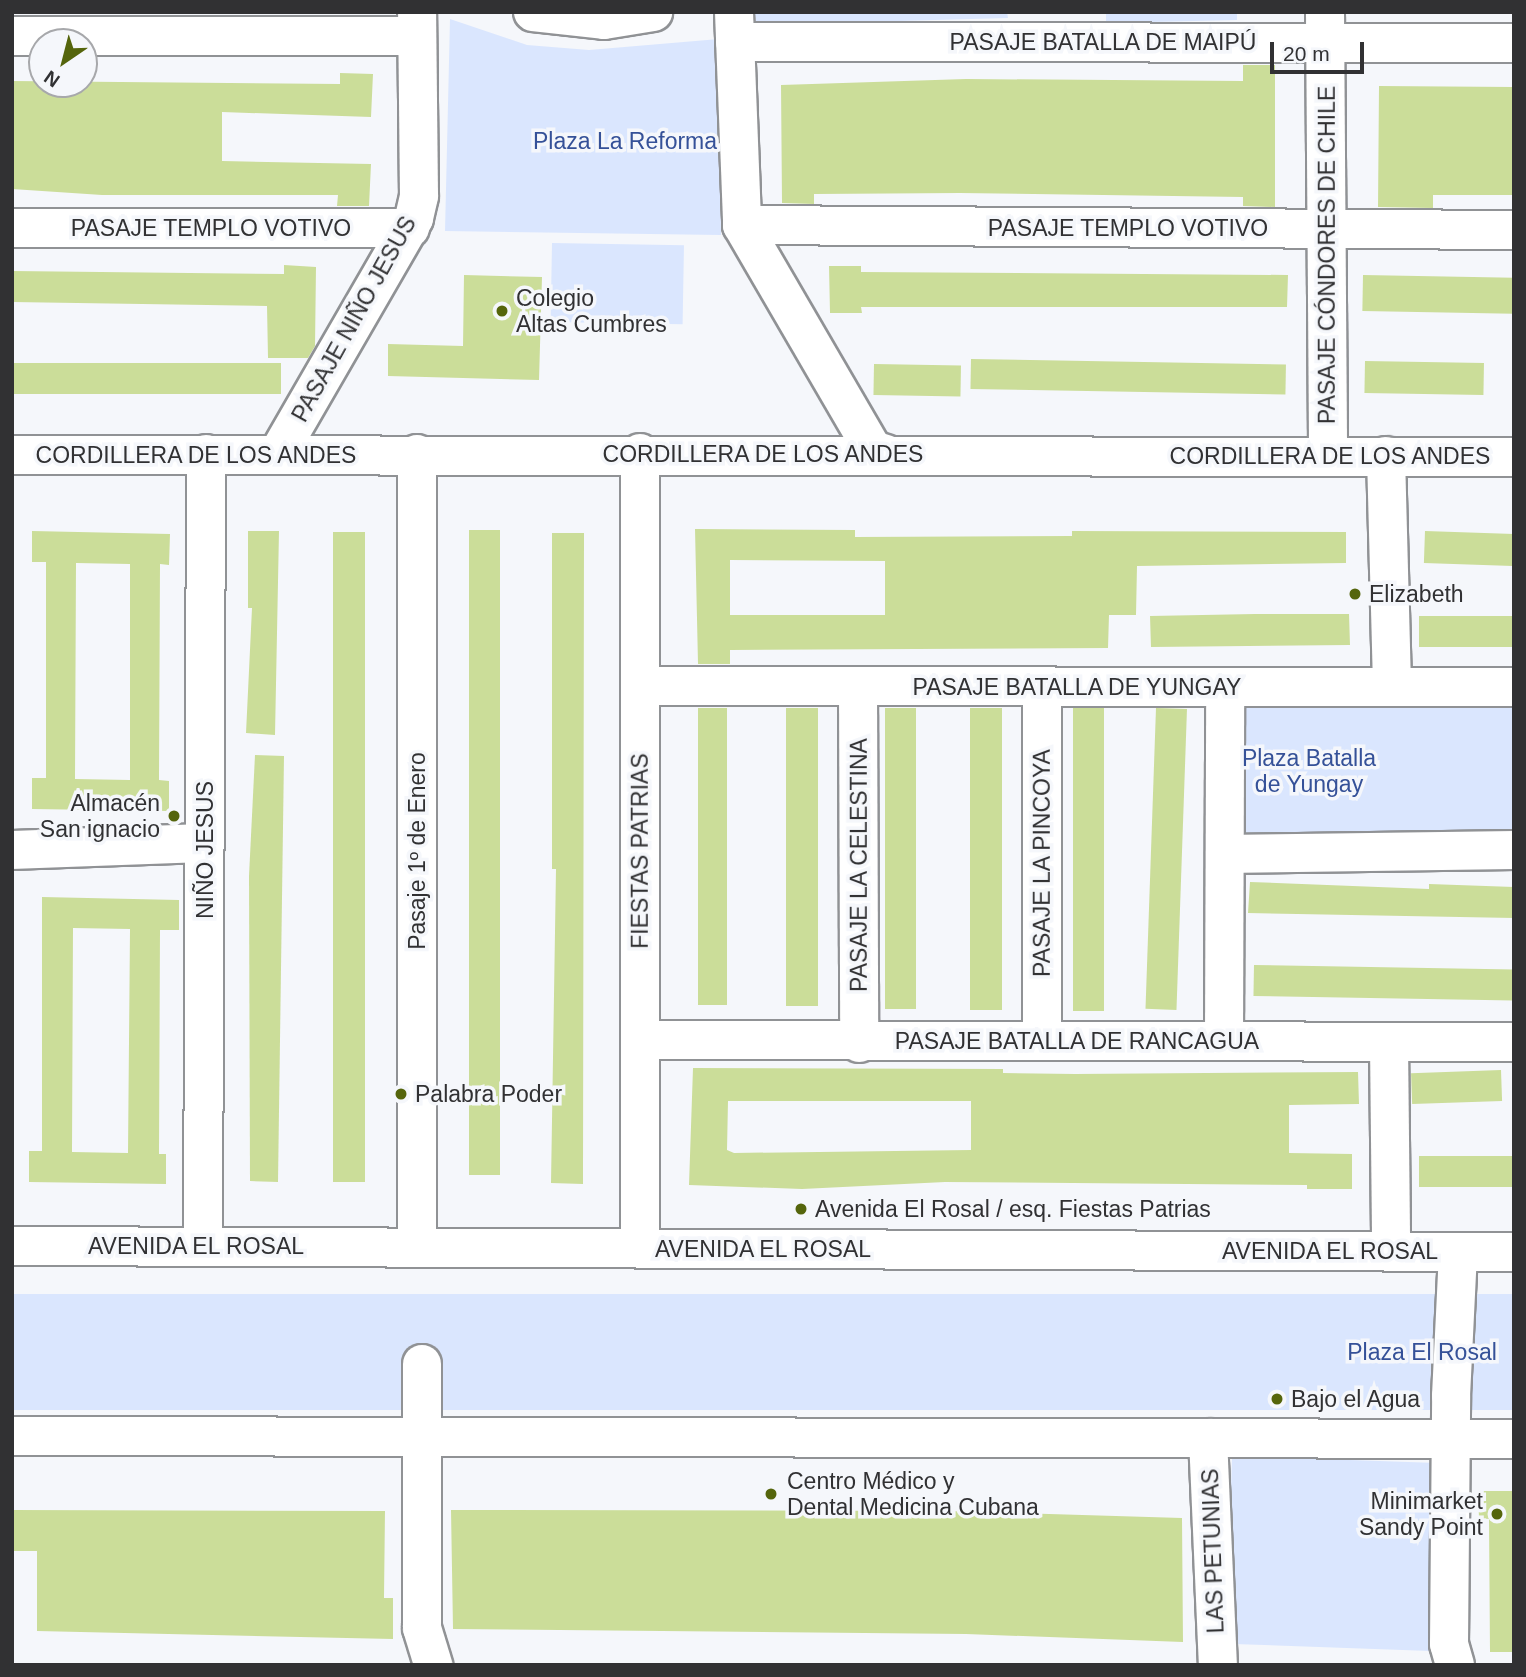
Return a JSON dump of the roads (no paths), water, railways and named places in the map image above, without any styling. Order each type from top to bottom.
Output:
[{"type":"street","points":[[533,12],[576,20],[653,12]]},
{"type":"street","points":[[12,36],[93,24],[417,24]]},
{"type":"street","name":"PASAJE NIÑO JESUS","points":[[278,454],[410,228],[419,196],[417,24]]},
{"type":"street","points":[[735,27],[742,225],[873,450],[886,454]]},
{"type":"street","name":"PASAJE BATALLA DE MAIPÚ","points":[[735,27],[1325,27],[1514,43]]},
{"type":"street","name":"PASAJE CÓNDORES DE CHILE","points":[[1325,27],[1328,456]]},
{"type":"street","name":"PASAJE TEMPLO VOTIVO","points":[[742,225],[1514,230]]},
{"type":"street","name":"PASAJE TEMPLO VOTIVO","points":[[12,228],[410,228]]},
{"type":"street","name":"CORDILLERA DE LOS ANDES","points":[[12,455],[640,453],[1514,457]]},
{"type":"street","name":"FIESTAS PATRIAS","points":[[640,453],[640,1248]]},
{"type":"street","name":"NIÑO JESUS","points":[[202,1246],[206,454]]},
{"type":"street","name":"Pasaje 1º de Enero","points":[[417,454],[418,1247]]},
{"type":"street","points":[[1386,456],[1392,687]]},
{"type":"street","name":"PASAJE BATALLA DE YUNGAY","points":[[640,686],[1514,687]]},
{"type":"street","name":"PASAJE LA CELESTINA","points":[[858,687],[859,1043]]},
{"type":"street","name":"PASAJE LA PINCOYA","points":[[1042,687],[1042,1039]]},
{"type":"street","points":[[1224,1039],[1225,687]]},
{"type":"street","points":[[12,850],[205,844]]},
{"type":"street","points":[[1225,854],[1514,850]]},
{"type":"street","name":"PASAJE BATALLA DE RANCAGUA","points":[[640,1040],[859,1043],[1042,1039],[1514,1042]]},
{"type":"street","points":[[1390,1043],[1391,1251]]},
{"type":"street","name":"AVENIDA EL ROSAL","points":[[12,1246],[1514,1252]]},
{"type":"street","points":[[1455,1665],[1449,1644],[1451,1438],[1458,1252]]},
{"type":"street","points":[[422,1364],[422,1628],[433,1665]]},
{"type":"street","points":[[12,1436],[1514,1439]]},
{"type":"street","name":"LAS PETUNIAS","points":[[1208,1438],[1218,1665]]},
{"type":"place","name":"Colegio Altas Cumbres","points":[[502,311]]},
{"type":"place","name":"Elizabeth","points":[[1355,594]]},
{"type":"place","name":"Almacén San ignacio","points":[[174,816]]},
{"type":"place","name":"Palabra Poder","points":[[401,1094]]},
{"type":"place","name":"Avenida El Rosal / esq. Fiestas Patrias","points":[[801,1209]]},
{"type":"place","name":"Bajo el Agua","points":[[1277,1399]]},
{"type":"place","name":"Centro Médico y Dental Medicina Cubana","points":[[771,1494]]},
{"type":"place","name":"Minimarket Sandy Point","points":[[1497,1514]]},
{"type":"park label","name":"Plaza La Reforma","points":[[625,141]]},
{"type":"park label","name":"Plaza Batalla de Yungay","points":[[1309,771]]},
{"type":"park label","name":"Plaza El Rosal","points":[[1422,1352]]}]
